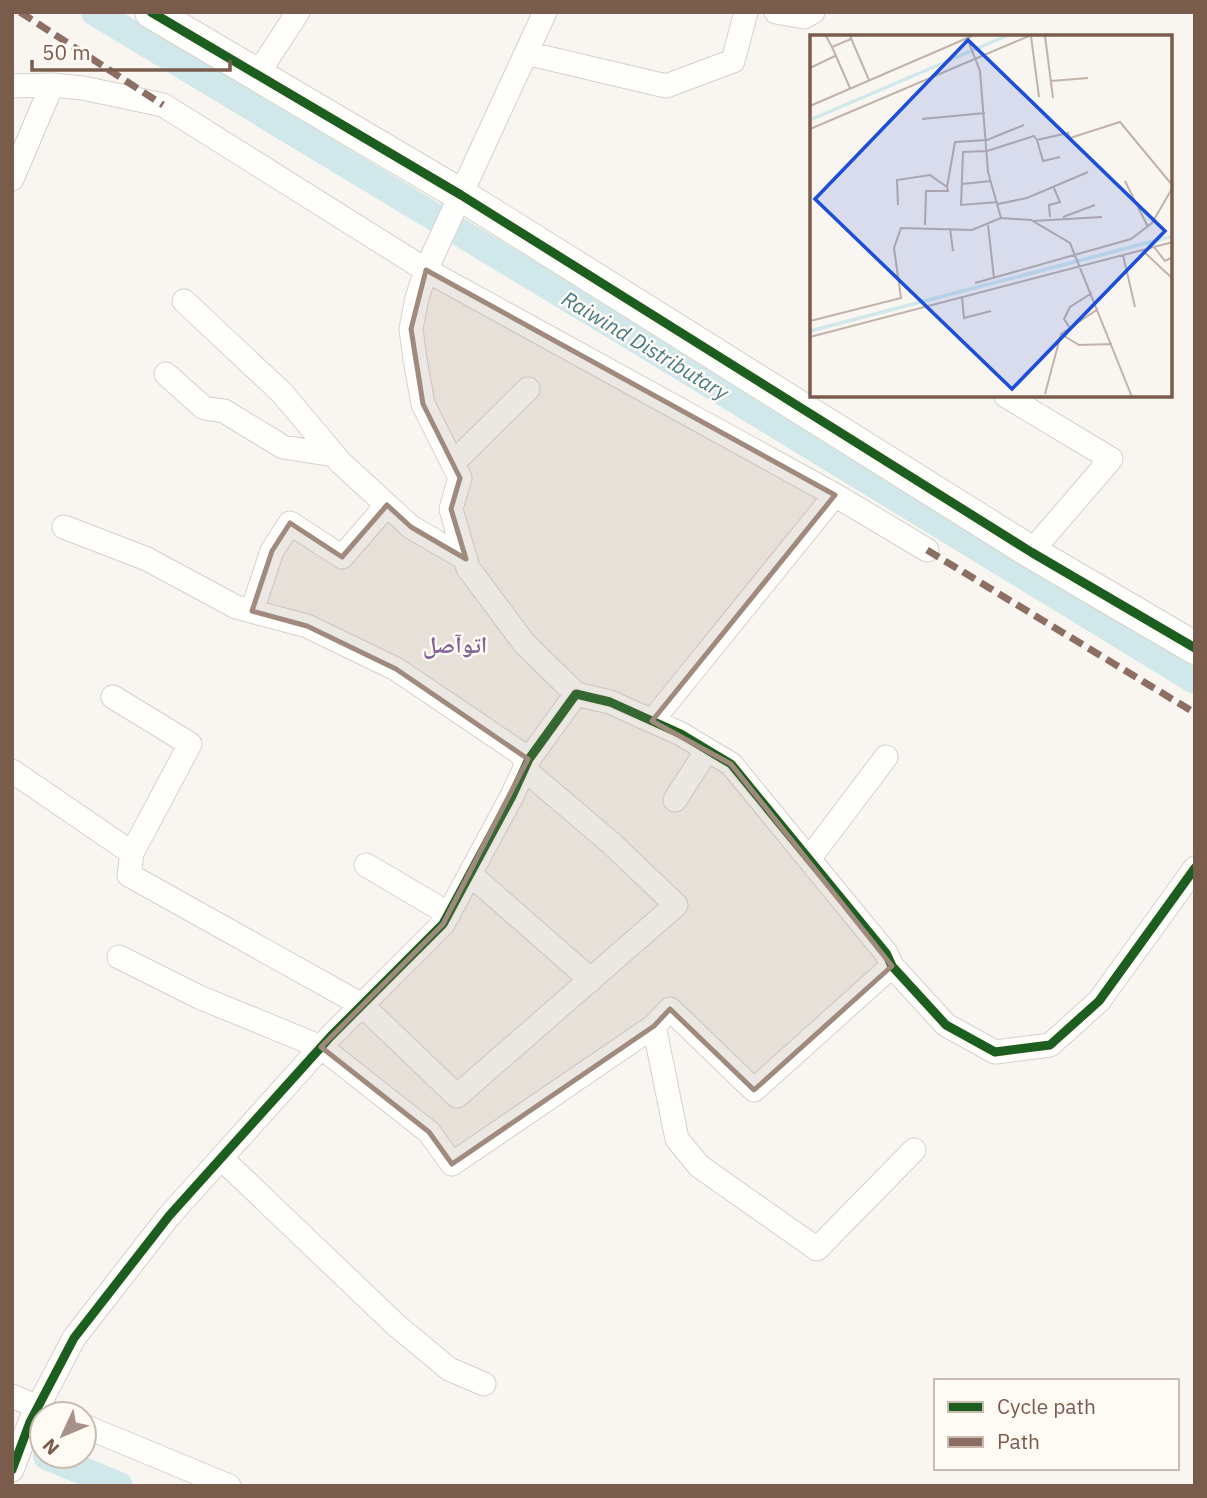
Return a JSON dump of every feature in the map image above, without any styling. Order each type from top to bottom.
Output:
[{"type":"street","points":[[257,75],[298,12]]},
{"type":"street","points":[[545,12],[426,270],[411,329],[423,404],[460,478],[451,509],[468,568],[524,643],[576,694],[610,702],[681,734],[732,764],[886,953],[892,966],[946,1025],[995,1052],[1050,1045],[1099,1001],[1195,869]]},
{"type":"street","points":[[526,53],[667,86],[733,61],[746,12]]},
{"type":"street","points":[[776,12],[807,14]]},
{"type":"street","points":[[160,15],[1031,552],[1195,648]]},
{"type":"street","points":[[12,179],[52,85]]},
{"type":"street","points":[[12,86],[52,85],[83,88],[163,105],[426,270],[835,495],[927,550]]},
{"type":"street","points":[[184,301],[282,393],[334,455],[411,527],[466,559]]},
{"type":"street","points":[[166,374],[204,408],[223,411],[283,447],[334,455]]},
{"type":"street","points":[[453,463],[528,389]]},
{"type":"street","points":[[1008,397],[1111,459],[1031,552]]},
{"type":"street","points":[[652,721],[835,495]]},
{"type":"street","points":[[252,611],[272,551],[289,523],[342,557],[387,505]]},
{"type":"street","points":[[64,527],[147,559],[236,607],[307,626],[396,669],[526,764],[676,905],[457,1096],[362,1005],[129,875],[132,853],[190,744],[113,697]]},
{"type":"street","points":[[47,1400],[74,1338],[169,1216],[321,1047],[443,924],[512,796],[526,764],[576,694]]},
{"type":"street","points":[[676,800],[707,750]]},
{"type":"street","points":[[809,859],[886,757]]},
{"type":"street","points":[[12,771],[132,853]]},
{"type":"street","points":[[366,865],[449,914]]},
{"type":"street","points":[[470,874],[591,980]]},
{"type":"street","points":[[119,957],[199,998],[321,1047],[429,1132],[452,1164],[654,1026],[670,1009],[754,1090],[892,966]]},
{"type":"street","points":[[654,1026],[677,1139],[699,1166],[817,1249],[914,1150]]},
{"type":"street","points":[[221,1158],[396,1325],[449,1369],[484,1384]]},
{"type":"street","points":[[12,1396],[28,1406]]},
{"type":"street","points":[[98,1432],[229,1486]]},
{"type":"street","points":[[12,1470],[28,1439]]},
{"type":"highlighted area","points":[[426,270],[835,495],[652,721],[731,764],[892,966],[754,1090],[670,1009],[654,1026],[452,1164],[429,1132],[321,1047],[443,924],[528,759],[396,669],[307,626],[252,611],[272,551],[290,523],[342,557],[387,505],[411,527],[466,559],[451,509],[460,478],[423,404],[411,329]]},
{"type":"waterway","name":"Raiwind Distributary","points":[[95,12],[1195,680]]},
{"type":"waterway","points":[[81,1470],[119,1486]]},
{"type":"marked path","points":[[20,12],[163,105]]},
{"type":"marked path","points":[[927,550],[1195,713]]},
{"type":"cycle path","points":[[151,12],[461,195],[1031,552],[1195,648]]},
{"type":"cycle path","points":[[12,1470],[30,1422],[74,1338],[169,1216],[331,1036],[443,924],[529,759],[576,694],[610,702],[681,734],[731,764],[886,953],[892,966],[946,1025],[995,1052],[1050,1045],[1099,1001],[1195,868]]},
{"type":"district","name":"اتوآصل","points":[[455,645]]}]
